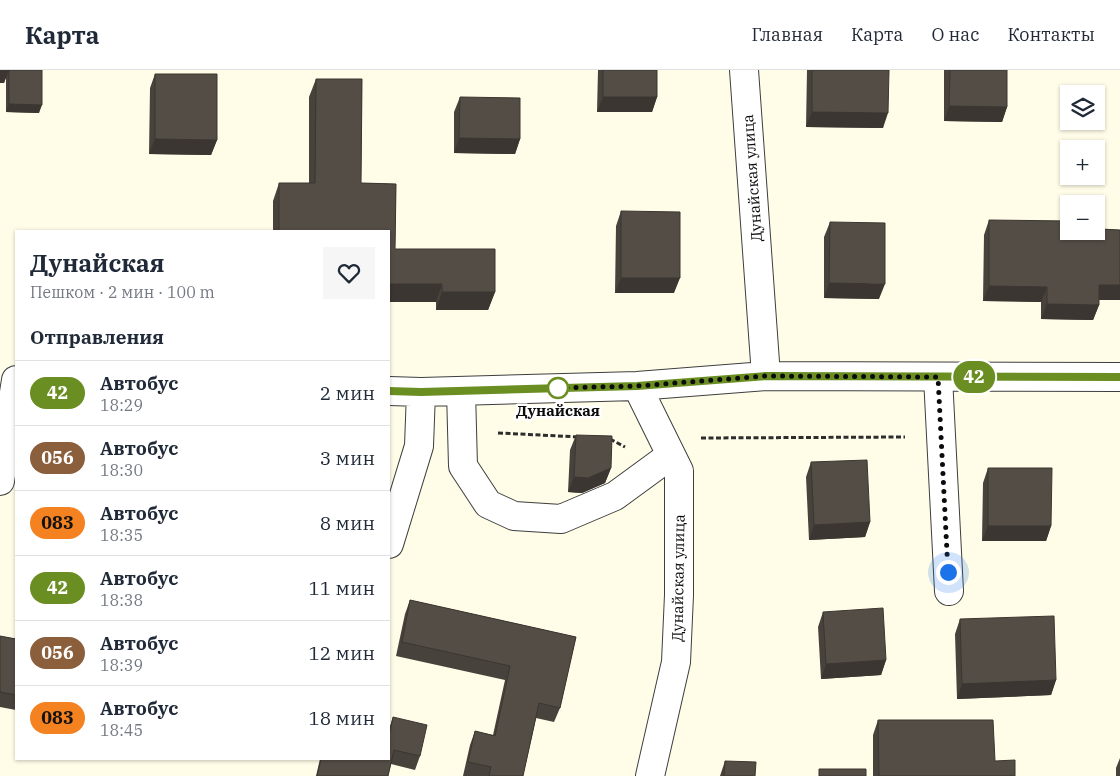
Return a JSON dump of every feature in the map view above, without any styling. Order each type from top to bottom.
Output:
[{"type":"street","name":"Дунайская улица","points":[[744,70],[766,376]]},
{"type":"street","points":[[390,391],[421,392],[637,386],[766,376],[1120,377]]},
{"type":"street","points":[[938,377],[949,591]]},
{"type":"street","points":[[0,379],[15,379]]},
{"type":"street","points":[[0,481],[15,385]]},
{"type":"street","name":"Дунайская улица","points":[[637,386],[679,471],[679,595],[676,662],[650,776]]},
{"type":"street","points":[[461,390],[463,466],[488,504],[514,516],[561,519],[616,496],[670,454]]},
{"type":"street","points":[[390,541],[419,446],[421,392]]},
{"type":"building","points":[[9,70],[42,70],[42,105],[9,104]]},
{"type":"building","points":[[603,70],[657,70],[657,97],[603,97]]},
{"type":"building","points":[[812,70],[889,70],[888,113],[812,112]]},
{"type":"building","points":[[950,70],[1007,70],[1007,107],[949,106]]},
{"type":"building","points":[[155,74],[217,74],[217,140],[155,139]]},
{"type":"building","points":[[316,79],[362,79],[361,183],[396,184],[395,249],[495,249],[495,292],[442,292],[442,284],[390,284],[390,230],[279,230],[279,183],[315,183]]},
{"type":"building","points":[[460,97],[520,98],[520,139],[459,138]]},
{"type":"building","points":[[621,211],[680,212],[680,278],[621,278]]},
{"type":"building","points":[[989,220],[1060,221],[1060,240],[1105,240],[1105,229],[1120,230],[1120,285],[1099,285],[1099,305],[1047,304],[1047,287],[989,286]]},
{"type":"building","points":[[830,222],[885,223],[885,284],[829,283]]},
{"type":"building","points":[[576,435],[612,436],[611,468],[588,478],[574,477]]},
{"type":"building","points":[[867,460],[870,522],[814,525],[811,462]]},
{"type":"building","points":[[988,468],[1052,468],[1051,526],[988,526]]},
{"type":"building","points":[[410,600],[576,637],[560,708],[539,703],[523,776],[489,776],[491,767],[468,762],[475,731],[495,736],[510,666],[402,642]]},
{"type":"building","points":[[883,608],[886,660],[826,664],[823,612]]},
{"type":"building","points":[[1054,616],[1056,680],[962,684],[960,619]]},
{"type":"building","points":[[0,636],[15,639],[15,695],[0,692]]},
{"type":"building","points":[[393,717],[427,725],[420,756],[394,750],[388,776],[317,776],[321,760],[390,760],[390,731]]},
{"type":"building","points":[[878,720],[993,720],[995,761],[1015,760],[1015,776],[879,776]]},
{"type":"building","points":[[725,761],[756,762],[755,776],[724,776]]},
{"type":"building","points":[[819,769],[866,769],[866,776],[819,776]]},
{"type":"bus line","name":"42","points":[[390,391],[421,392],[637,386],[766,376],[1120,377]]},
{"type":"place","name":"Дунайская","points":[[558,388]]},
{"type":"route","points":[[558,388],[637,386],[766,376],[938,377],[948,572]]}]
